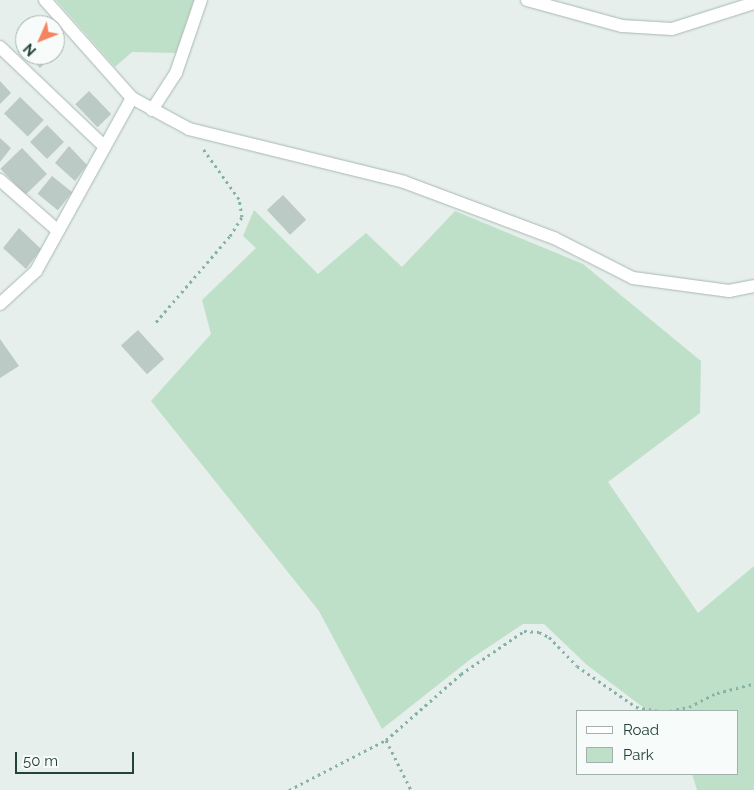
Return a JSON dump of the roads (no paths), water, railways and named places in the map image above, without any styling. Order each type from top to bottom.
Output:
[{"type":"street","points":[[44,0],[132,98],[189,130],[404,182],[554,238],[633,278],[728,291],[754,286]]},
{"type":"street","points":[[152,110],[176,74],[201,0]]},
{"type":"street","points":[[527,0],[622,26],[672,29],[754,3]]},
{"type":"street","points":[[0,47],[104,146]]},
{"type":"street","points":[[0,304],[36,271],[132,98]]},
{"type":"street","points":[[0,180],[58,231]]}]
